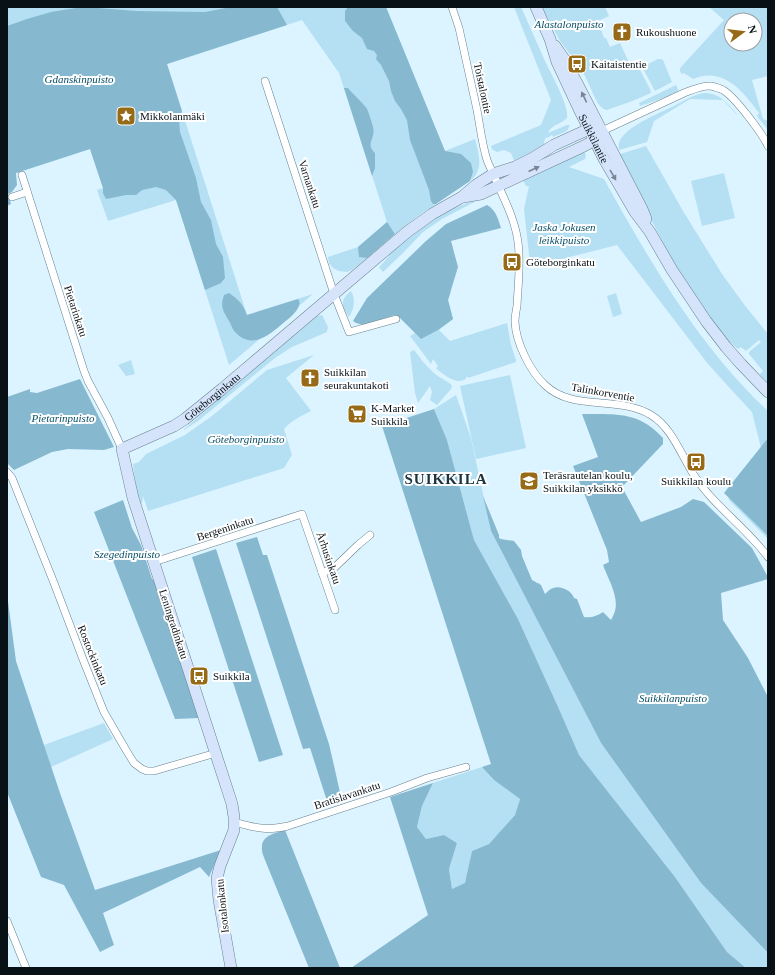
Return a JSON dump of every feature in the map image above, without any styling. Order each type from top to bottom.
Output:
[{"type":"street","name":"Toistalontie","points":[[452,7],[459,28],[488,160],[493,174]]},
{"type":"street","name":"Suikkilantie","points":[[536,7],[550,38],[557,62],[589,129],[635,212],[650,232],[672,270],[706,321],[741,364],[768,392]]},
{"type":"street","name":"Suikkilantie","points":[[550,38],[567,63],[642,209],[650,232]]},
{"type":"street","name":"Varnankatu","points":[[265,81],[334,294],[348,332],[396,319]]},
{"type":"street","points":[[589,129],[602,131],[684,93],[697,88],[710,86],[723,91],[733,99],[756,127],[768,145]]},
{"type":"street","name":"Göteborginkatu","points":[[122,449],[174,426],[186,419],[407,232],[432,214],[462,198],[476,185],[493,174],[515,167],[554,145],[589,129]]},
{"type":"street","name":"Göteborginkatu","points":[[462,198],[481,194],[499,186],[595,140],[602,131]]},
{"type":"street","name":"Talinkorventie","points":[[493,174],[510,213],[518,241],[519,269],[515,322],[520,345],[532,369],[545,386],[562,396],[574,400],[616,404],[644,411],[651,415],[671,436],[691,470],[707,493],[768,557]]},
{"type":"street","name":"Pietarinkatu","points":[[22,175],[84,371],[122,449]]},
{"type":"street","points":[[12,197],[27,192]]},
{"type":"street","name":"Leningradinkatu","points":[[122,449],[133,498],[232,804],[234,822]]},
{"type":"street","name":"Rostockinkatu","points":[[7,472],[15,485],[104,712],[134,762],[148,771],[154,771],[216,753]]},
{"type":"street","name":"Bergeninkatu","points":[[154,562],[302,514]]},
{"type":"street","name":"Århusinkatu","points":[[302,514],[335,610]]},
{"type":"street","points":[[322,573],[334,568],[370,535]]},
{"type":"street","name":"Bratislavankatu","points":[[234,822],[264,829],[288,826],[391,792],[427,778],[466,767]]},
{"type":"street","name":"Isotalonkatu","points":[[230,968],[217,878],[220,866],[233,834],[234,822]]},
{"type":"street","points":[[7,921],[26,968]]},
{"type":"green space","name":"Gdanskinpuisto","points":[[7,7],[386,7],[445,151],[475,139],[478,151],[479,167],[474,177],[470,181],[472,178],[433,204],[436,204],[395,234],[391,228],[366,257],[367,258],[352,270],[347,272],[339,271],[333,268],[329,263],[328,257],[358,247],[387,222],[339,73],[302,20],[167,64],[247,315],[313,294],[229,365],[176,200],[108,221],[97,190],[103,188],[90,149],[7,176]]},
{"type":"green space","points":[[231,7],[277,7],[287,25],[167,64],[182,111],[179,119],[180,132],[196,178],[201,202],[211,220],[216,244],[223,257],[225,278],[221,283],[205,290],[176,200],[166,190],[156,187],[142,190],[136,195],[126,195],[106,199],[90,149],[16,173],[17,185],[12,192],[8,194],[11,204],[7,206],[7,26],[51,12],[76,8],[205,12]]},
{"type":"green space","points":[[348,7],[386,7],[445,151],[461,154],[471,163],[473,172],[470,181],[436,204],[433,204],[431,201],[429,190],[410,140],[407,120],[395,101],[389,81],[381,65],[376,59],[377,55],[374,51],[367,49],[362,38],[353,31],[345,21],[345,11]]},
{"type":"green space","points":[[514,7],[521,7],[559,90],[567,112],[567,118],[554,126],[548,133],[570,125],[567,131],[553,137],[552,135],[547,138],[546,137],[544,142],[545,145],[515,163],[511,153],[504,150],[497,152],[492,149],[491,146],[541,125],[551,100]]},
{"type":"green space","name":"Alastalonpuisto","points":[[542,7],[605,7],[609,16],[598,21],[604,38],[606,38],[610,47],[620,43],[631,67],[635,70],[639,68],[651,93],[607,110],[602,108],[597,102],[578,61],[580,60],[577,55],[572,57],[560,41]]},
{"type":"green space","points":[[709,7],[768,7],[768,76],[752,80],[763,119],[768,121],[768,130],[757,116],[759,113],[753,105],[739,89],[731,83],[723,78],[714,76],[704,76],[693,79],[680,72],[681,67],[723,21],[723,52],[763,52],[763,12],[723,12],[723,19]]},
{"type":"green space","points":[[658,59],[663,60],[672,82],[655,91],[642,67]]},
{"type":"green space","points":[[676,85],[678,91],[640,106],[639,103]]},
{"type":"green space","points":[[344,88],[348,88],[367,109],[373,127],[374,131],[371,146],[375,153],[375,168],[372,176]]},
{"type":"green space","points":[[704,93],[710,93],[722,100],[690,99],[654,121],[647,142],[619,150],[621,139],[633,127],[695,95]]},
{"type":"green space","points":[[646,146],[683,211],[722,274],[768,334],[768,385],[760,374],[763,371],[749,354],[749,352],[761,342],[759,340],[746,351],[741,347],[738,349],[726,339],[712,321],[677,269],[617,155]]},
{"type":"green space","name":"Jaska Jokusen leikkipuisto","points":[[585,153],[585,159],[569,167],[604,179],[657,271],[698,331],[743,386],[768,411],[768,539],[728,499],[764,460],[752,412],[708,364],[617,245],[530,267],[524,209],[529,186],[526,186],[523,180]]},
{"type":"green space","points":[[724,173],[735,218],[702,226],[691,181]]},
{"type":"green space","points":[[478,200],[442,219],[423,232],[383,272],[379,267],[398,246],[428,224],[460,206]]},
{"type":"green space","points":[[487,205],[495,212],[501,228],[451,241],[458,267],[448,300],[453,319],[438,330],[421,339],[395,315],[363,325],[353,321],[367,298],[426,241],[446,224]]},
{"type":"green space","points":[[387,222],[395,234],[367,258],[359,257],[358,247]]},
{"type":"green space","points":[[426,241],[442,266],[451,292],[448,300],[453,319],[439,330],[450,341],[507,323],[516,362],[456,381],[438,370],[436,368],[438,366],[433,359],[431,364],[410,336],[415,333],[421,338]]},
{"type":"green space","points":[[351,291],[354,298],[354,304],[349,317],[344,309],[343,300]]},
{"type":"green space","points":[[229,293],[240,302],[247,315],[298,299],[299,307],[293,315],[270,334],[259,339],[247,340],[234,331],[224,312],[222,303],[224,295]]},
{"type":"green space","points":[[616,293],[622,314],[613,317],[607,296]]},
{"type":"green space","points":[[322,315],[328,327],[327,332],[292,347],[275,358],[198,421],[184,430],[317,316]]},
{"type":"green space","points":[[414,350],[436,375],[452,386],[437,405],[430,400],[432,392],[430,386],[418,403],[415,393],[410,352]]},
{"type":"green space","name":"Göteborginpuisto","points":[[314,355],[286,378],[311,411],[293,421],[284,429],[292,455],[284,468],[148,511],[143,496],[141,504],[136,489],[133,464],[139,462],[146,454],[185,435],[212,416],[267,370]]},
{"type":"green space","points":[[131,360],[135,374],[126,376],[118,365]]},
{"type":"green space","points":[[510,375],[526,448],[476,459],[460,386]]},
{"type":"green space","name":"Pietarinpuisto","points":[[80,379],[114,447],[104,450],[68,449],[52,452],[14,470],[7,463],[7,397],[30,389],[30,392],[37,393]]},
{"type":"green space","points":[[456,395],[471,438],[491,531],[601,743],[701,883],[768,953],[768,968],[746,968],[727,952],[675,877],[579,755],[518,619],[474,540],[447,440],[434,409]]},
{"type":"green space","points":[[434,409],[447,440],[474,540],[518,619],[579,755],[675,877],[727,952],[746,968],[351,968],[428,915],[390,797],[433,783],[422,806],[417,827],[426,839],[444,835],[457,843],[449,869],[452,889],[465,883],[472,851],[489,844],[515,815],[520,799],[494,780],[482,767],[491,764],[382,426]]},
{"type":"green space","name":"Suikkilanpuisto","points":[[582,414],[616,414],[626,416],[645,423],[663,438],[663,444],[622,487],[641,522],[681,507],[693,499],[704,502],[752,548],[768,577],[768,579],[721,593],[723,620],[748,658],[768,697],[768,953],[701,883],[601,743],[491,531],[483,496],[499,538],[514,541],[521,550],[532,580],[541,585],[545,594],[549,590],[556,587],[563,588],[569,591],[574,598],[577,599],[584,617],[599,615],[603,612],[611,620],[615,611],[616,599],[603,565],[609,562],[607,550],[573,466],[598,457]]},
{"type":"green space","points":[[768,438],[768,536],[724,493]]},
{"type":"green space","name":"Szegedinpuisto","points":[[123,500],[132,528],[141,545],[152,579],[155,581],[200,718],[175,719],[94,512]]},
{"type":"green space","points":[[257,537],[263,555],[267,555],[329,744],[341,797],[327,801],[310,748],[303,749],[236,543]]},
{"type":"green space","points":[[216,549],[283,755],[259,762],[192,557]]},
{"type":"green space","points":[[7,594],[16,661],[61,796],[95,890],[221,850],[209,877],[200,867],[103,913],[114,945],[100,952],[64,885],[41,877],[7,792]]},
{"type":"green space","points":[[104,723],[113,739],[51,767],[44,745]]},
{"type":"green space","points":[[482,767],[494,780],[520,799],[515,815],[489,844],[472,851],[465,884],[452,889],[449,869],[457,843],[444,835],[426,839],[417,827],[422,806],[433,783]]},
{"type":"green space","points":[[285,830],[340,968],[309,968],[265,860],[262,852],[264,840],[270,835]]},
{"type":"place","name":"Rukoushuone","points":[[622,32]]},
{"type":"place","name":"Kaitaistentie","points":[[577,64]]},
{"type":"place","name":"Mikkolanmäki","points":[[126,116]]},
{"type":"place","name":"Göteborginkatu","points":[[512,262]]},
{"type":"place","name":"Suikkilan seurakuntakoti","points":[[310,378]]},
{"type":"place","name":"K-Market Suikkila","points":[[357,414]]},
{"type":"place","name":"Suikkilan koulu","points":[[696,462]]},
{"type":"place","name":"Teräsrautelan koulu, Suikkilan yksikkö","points":[[529,481]]},
{"type":"place","name":"Suikkila","points":[[199,676]]},
{"type":"district","name":"SUIKKILA","points":[[446,479]]}]
